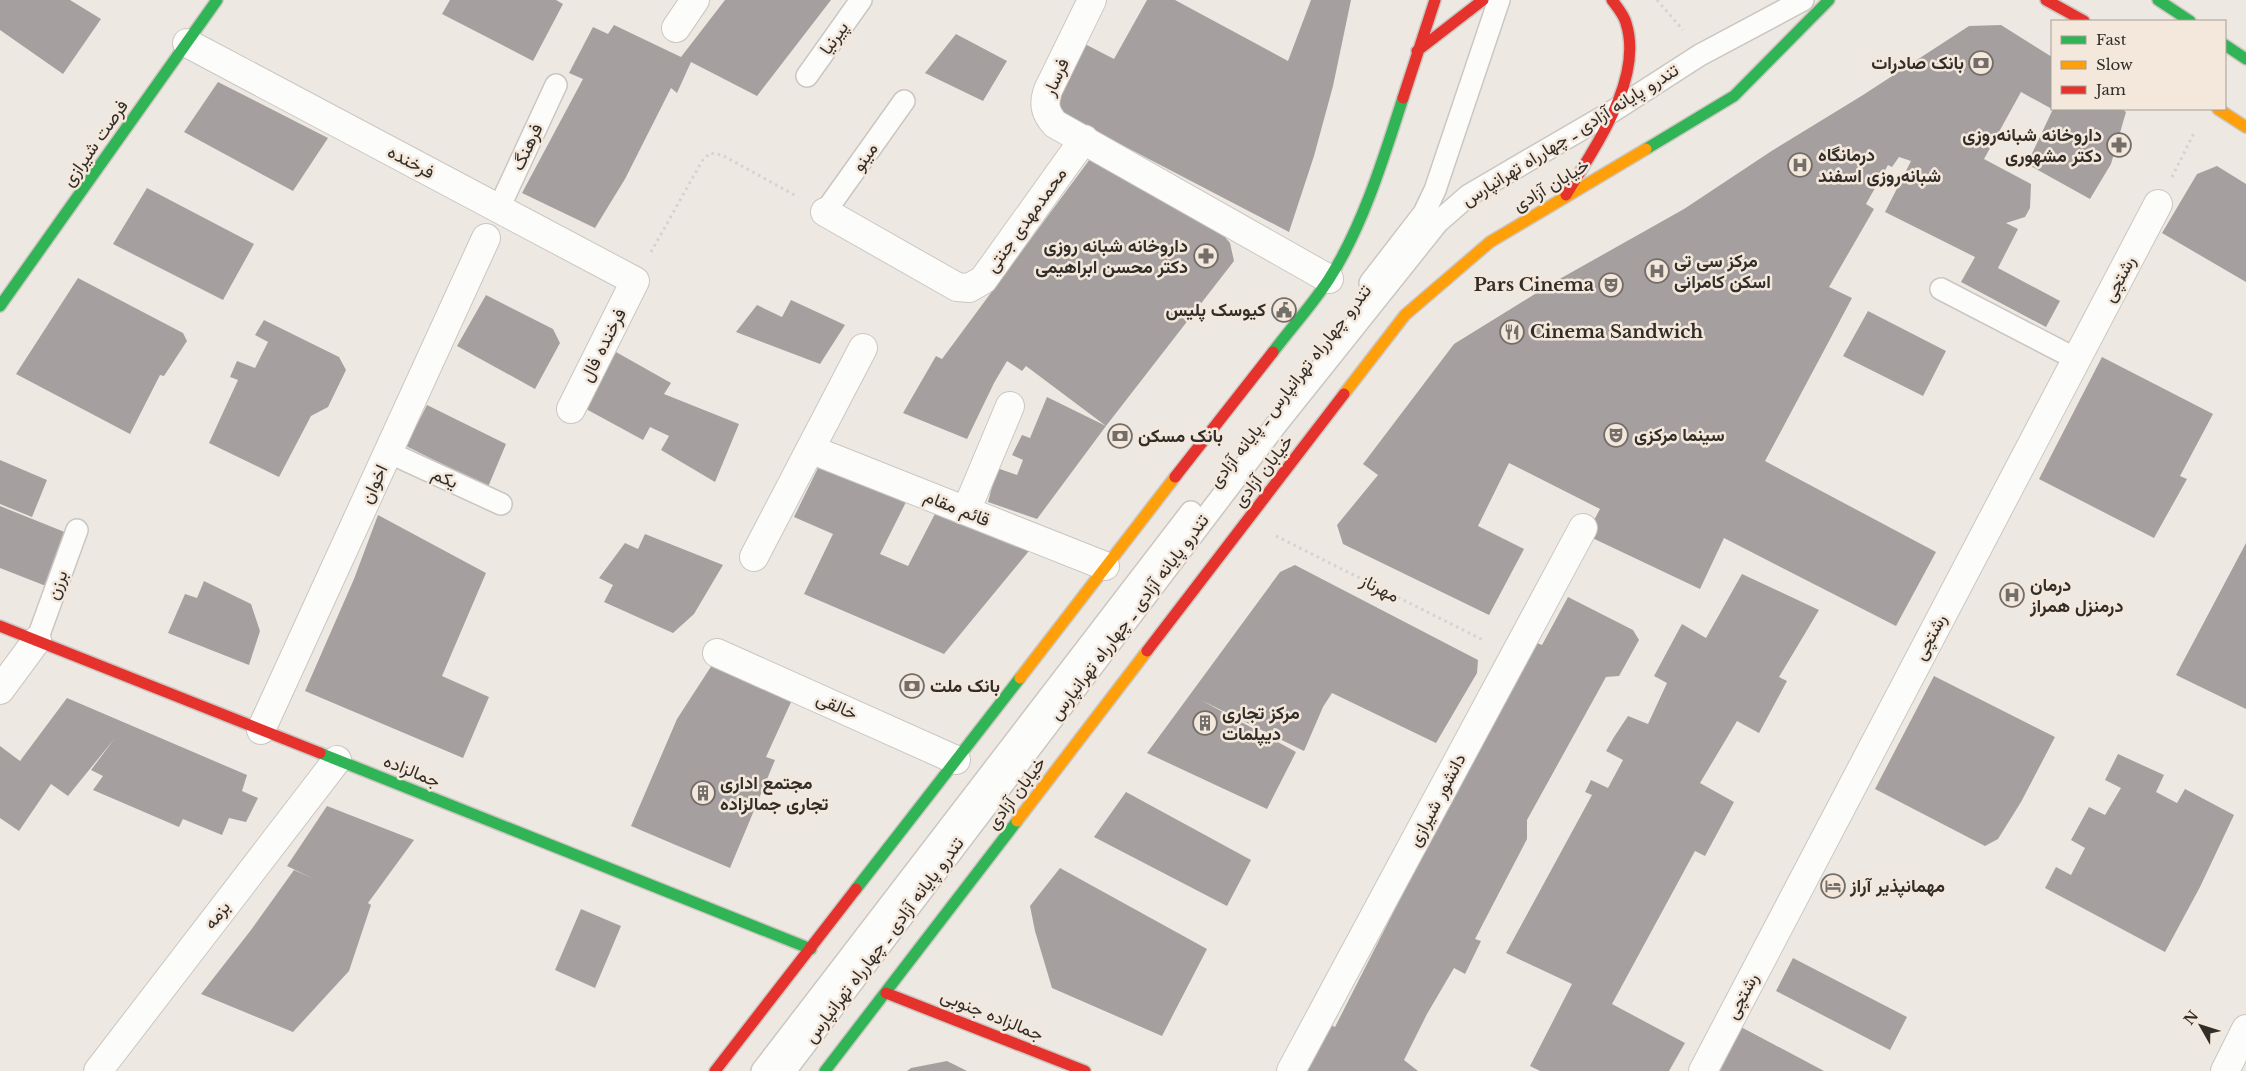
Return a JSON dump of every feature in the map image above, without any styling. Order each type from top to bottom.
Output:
[{"type":"main road","name":"فرصت شیرازی","points":[[0,306],[217,0]]},
{"type":"main road","points":[[715,1071],[1328,279],[1350,239],[1387,148],[1435,0]]},
{"type":"main road","points":[[1417,51],[1474,5],[1483,0]]},
{"type":"main road","points":[[1565,197],[1613,111],[1623,90],[1629,69],[1631,41],[1625,21],[1612,0]]},
{"type":"main road","name":"خیابان آزادی","points":[[825,1071],[1405,315],[1420,300],[1490,242],[1734,96],[1829,0]]},
{"type":"main road","points":[[2046,0],[2082,20]]},
{"type":"main road","points":[[2158,0],[2188,20]]},
{"type":"main road","points":[[2226,46],[2246,59]]},
{"type":"main road","points":[[2220,110],[2246,127]]},
{"type":"main road","name":"جمالزاده","points":[[0,626],[811,949]]},
{"type":"main road","name":"جمالزاده جنوبی","points":[[886,993],[1085,1071]]},
{"type":"street","points":[[676,28],[696,0]]},
{"type":"street","name":"فرسار","points":[[1084,139],[1056,124],[1049,117],[1044,100],[1092,0]]},
{"type":"street","name":"فرخنده","points":[[187,43],[635,281]]},
{"type":"street","points":[[1084,139],[1328,279]]},
{"type":"street","name":"محمدمهدی جنتی","points":[[825,212],[957,287],[969,288],[983,280],[1084,139]]},
{"type":"street","name":"رشتچی","points":[[1703,1071],[2158,204]]},
{"type":"street","name":"اخوان","points":[[261,730],[486,238]]},
{"type":"street","name":"فرخنده فال","points":[[570,409],[635,281]]},
{"type":"street","points":[[754,556],[863,348]]},
{"type":"street","points":[[966,511],[1010,406]]},
{"type":"street","name":"قائم مقام","points":[[810,449],[1104,566]]},
{"type":"street","name":"دانشور شیرازی","points":[[1291,1071],[1583,528]]},
{"type":"street","points":[[0,690],[37,640]]},
{"type":"street","name":"خالقی","points":[[717,653],[956,760]]},
{"type":"street","name":"بزمه","points":[[98,1071],[336,760]]},
{"type":"street","points":[[2225,1071],[2246,1030]]},
{"type":"lane","name":"پیرنیا","points":[[807,76],[860,0]]},
{"type":"lane","name":"تندرو چهارراه تهرانپارس ـ پایانه آزادی","points":[[762,1071],[1263,419],[1424,213],[1435,190],[1499,0]]},
{"type":"lane","name":"تندرو پایانه آزادی ـ چهارراه تهرانپارس","points":[[785,1071],[1276,425],[1438,222],[1469,195],[1613,111],[1700,55],[1803,0]]},
{"type":"lane","name":"فرهنگ","points":[[499,208],[556,85]]},
{"type":"lane","name":"مینو","points":[[825,212],[904,101]]},
{"type":"lane","points":[[1941,289],[2076,359]]},
{"type":"lane","name":"یکم","points":[[388,452],[501,504]]},
{"type":"lane","name":"برزن","points":[[37,640],[77,530]]},
{"type":"path","points":[[1657,0],[1684,31]]},
{"type":"path","points":[[2158,204],[2194,133]]},
{"type":"path","points":[[635,281],[702,161],[710,154],[722,155],[825,212]]},
{"type":"path","name":"مهرناز","points":[[1246,522],[1514,656]]},
{"type":"building","points":[[0,0],[70,0],[101,19],[63,74],[0,30]]},
{"type":"building","points":[[450,0],[556,0],[563,4],[533,61],[442,14]]},
{"type":"building","points":[[725,0],[831,0],[757,96],[691,62],[677,93],[671,88],[625,179],[595,228],[522,193],[583,79],[569,73],[593,27],[608,34],[614,25],[681,57]]},
{"type":"building","points":[[1147,0],[1175,0],[1288,61],[1311,0],[1351,0],[1333,86],[1314,156],[1289,232],[1051,108],[1083,43],[1114,59]]},
{"type":"building","points":[[2001,25],[2051,56],[2051,108],[2021,92],[1984,159],[2031,184],[2030,208],[2025,217],[2006,223],[2018,229],[1998,268],[2060,301],[2046,327],[1961,282],[1975,257],[1885,212],[1911,161],[1899,157],[1892,167],[1888,165],[1866,204],[1874,209],[1829,287],[1852,298],[1765,461],[1936,552],[1896,626],[1724,538],[1700,589],[1586,535],[1600,509],[1509,463],[1478,526],[1524,549],[1489,615],[1343,544],[1337,525],[1378,475],[1363,464],[1454,344],[1556,281],[1684,209],[1969,26]]},
{"type":"building","points":[[956,34],[1007,61],[983,101],[925,73]]},
{"type":"building","points":[[218,82],[328,138],[293,191],[184,132]]},
{"type":"building","points":[[2053,110],[2123,110],[2126,112],[2111,164],[2090,199],[2027,164]]},
{"type":"building","points":[[1090,159],[1219,230],[1230,243],[1234,261],[1106,426],[1026,366],[1022,371],[1007,361],[994,383],[967,439],[903,413],[936,356],[942,359]]},
{"type":"building","points":[[2217,166],[2246,184],[2246,282],[2162,233],[2197,174]]},
{"type":"building","points":[[147,188],[254,244],[223,300],[113,244]]},
{"type":"building","points":[[78,278],[183,333],[187,341],[164,376],[160,375],[130,434],[16,374]]},
{"type":"building","points":[[486,295],[553,329],[560,343],[535,389],[457,346]]},
{"type":"building","points":[[791,300],[845,325],[820,364],[736,332],[757,305],[782,317]]},
{"type":"building","points":[[1868,311],[1946,351],[1923,396],[1843,356]]},
{"type":"building","points":[[264,320],[339,357],[346,370],[328,407],[311,416],[279,477],[209,443],[238,380],[230,377],[237,361],[255,368],[268,342],[255,335]]},
{"type":"building","points":[[616,352],[671,383],[664,394],[739,424],[715,482],[661,450],[669,436],[650,427],[643,440],[586,409]]},
{"type":"building","points":[[2102,357],[2213,414],[2180,476],[2187,479],[2154,538],[2039,479]]},
{"type":"building","points":[[1047,397],[1106,426],[1037,519],[988,502],[997,468],[1017,475],[1023,460],[1012,455],[1022,435],[1030,438]]},
{"type":"building","points":[[427,405],[506,444],[488,487],[406,446]]},
{"type":"building","points":[[0,460],[47,480],[32,517],[0,504]]},
{"type":"building","points":[[838,463],[908,498],[880,554],[908,566],[938,508],[1033,546],[944,654],[804,594],[833,534],[794,517],[818,468]]},
{"type":"building","points":[[0,506],[72,535],[51,588],[0,568]]},
{"type":"building","points":[[378,515],[486,573],[442,676],[489,697],[463,758],[305,691],[354,579]]},
{"type":"building","points":[[645,534],[723,565],[694,614],[673,633],[604,602],[613,585],[599,578],[625,543],[638,549]]},
{"type":"building","points":[[2246,543],[2246,709],[2176,675]]},
{"type":"building","points":[[1295,565],[1478,660],[1477,673],[1436,743],[1332,693],[1323,707],[1304,751],[1201,700],[1296,752],[1267,809],[1147,753],[1280,572]]},
{"type":"building","points":[[1742,574],[1819,610],[1779,677],[1787,681],[1759,733],[1737,721],[1700,783],[1734,802],[1705,856],[1695,851],[1612,1004],[1685,1043],[1669,1071],[1540,1071],[1530,1066],[1572,984],[1506,953],[1592,795],[1585,792],[1591,780],[1608,788],[1623,760],[1606,751],[1614,737],[1628,716],[1648,724],[1667,683],[1654,676],[1682,624],[1706,638]]},
{"type":"building","points":[[204,581],[251,604],[260,631],[249,665],[168,633],[185,594],[197,598]]},
{"type":"building","points":[[1568,597],[1633,630],[1639,640],[1619,676],[1606,677],[1527,820],[1527,839],[1475,939],[1481,941],[1465,974],[1454,968],[1427,1014],[1404,1060],[1418,1071],[1301,1071],[1325,1022],[1335,1027],[1430,840],[1537,643],[1542,645]]},
{"type":"building","name":"مجتمع اداری تجاری جمالزاده","points":[[712,665],[792,700],[766,757],[775,760],[730,868],[631,826],[677,719]]},
{"type":"building","points":[[1934,676],[2055,737],[2021,802],[1998,839],[1985,846],[1875,789]]},
{"type":"building","points":[[67,698],[247,775],[242,791],[258,798],[246,822],[229,818],[222,835],[183,819],[179,827],[93,790],[103,776],[91,770],[115,738],[68,796],[51,784],[19,831],[0,818],[0,746],[20,761]]},
{"type":"building","points":[[2118,754],[2164,775],[2156,792],[2177,803],[2185,789],[2234,815],[2200,887],[2165,952],[2045,888],[2056,867],[2071,875],[2085,848],[2071,840],[2089,807],[2105,815],[2121,788],[2105,780]]},
{"type":"building","points":[[1126,792],[1251,860],[1227,906],[1094,837]]},
{"type":"building","points":[[327,806],[414,840],[368,903],[371,905],[349,971],[293,1032],[201,994],[251,930],[294,870],[314,879],[287,866]]},
{"type":"building","points":[[1060,868],[1207,949],[1162,1036],[1052,988],[1035,931],[1030,906]]},
{"type":"building","points":[[581,909],[621,926],[595,988],[555,970]]},
{"type":"building","points":[[1793,958],[1907,1017],[1890,1050],[1776,991]]},
{"type":"building","points":[[1741,1027],[1824,1071],[1720,1071]]},
{"type":"building","points":[[947,1061],[967,1071],[907,1071],[911,1068]]},
{"type":"traffic: fast","points":[[0,306],[217,0]]},
{"type":"traffic: fast","points":[[1646,149],[1734,96],[1829,0]]},
{"type":"traffic: fast","points":[[2158,0],[2188,20]]},
{"type":"traffic: fast","points":[[2226,46],[2246,59]]},
{"type":"traffic: fast","points":[[1273,352],[1316,298],[1329,279],[1352,237],[1372,191],[1403,98]]},
{"type":"traffic: fast","points":[[856,889],[1020,678]]},
{"type":"traffic: fast","points":[[320,753],[811,949]]},
{"type":"traffic: fast","points":[[825,1071],[1017,821]]},
{"type":"traffic: slow","points":[[2220,110],[2246,127]]},
{"type":"traffic: slow","points":[[1344,394],[1405,315],[1490,242],[1646,149]]},
{"type":"traffic: slow","points":[[1020,678],[1175,477]]},
{"type":"traffic: slow","points":[[1017,821],[1147,651]]},
{"type":"traffic: jam","points":[[1403,98],[1435,0]]},
{"type":"traffic: jam","points":[[1417,51],[1483,0]]},
{"type":"traffic: jam","points":[[1566,195],[1602,135],[1622,90],[1628,67],[1630,45],[1626,23],[1612,0]]},
{"type":"traffic: jam","points":[[2046,0],[2082,20]]},
{"type":"traffic: jam","points":[[1175,477],[1273,352]]},
{"type":"traffic: jam","points":[[1147,651],[1344,394]]},
{"type":"traffic: jam","points":[[0,626],[320,753]]},
{"type":"traffic: jam","points":[[715,1071],[856,889]]},
{"type":"traffic: jam","points":[[886,993],[1085,1071]]},
{"type":"place","name":"بانک صادرات","points":[[1981,63]]},
{"type":"place","name":"داروخانه شبانه‌روزی دکتر مشهوری","points":[[2119,145]]},
{"type":"place","name":"درمانگاه شبانه‌روزی اسفند","points":[[1800,165]]},
{"type":"place","name":"داروخانه شبانه روزی دکتر محسن ابراهیمی","points":[[1206,256]]},
{"type":"place","name":"مرکز سی تی اسکن کامرانی","points":[[1657,271]]},
{"type":"place","name":"Pars Cinema","points":[[1611,285]]},
{"type":"place","name":"کیوسک پلیس","points":[[1284,310]]},
{"type":"place","name":"Cinema Sandwich","points":[[1512,332]]},
{"type":"place","name":"سینما مرکزی","points":[[1616,435]]},
{"type":"place","name":"بانک مسکن","points":[[1120,436]]},
{"type":"place","name":"درمان درمنزل همراز","points":[[2012,595]]},
{"type":"place","name":"بانک ملت","points":[[912,686]]},
{"type":"place","name":"مرکز تجاری دیپلمات","points":[[1205,723]]},
{"type":"place","name":"مجتمع اداری تجاری جمالزاده","points":[[703,793]]},
{"type":"place","name":"مهمانپذیر آراز","points":[[1833,886]]}]
